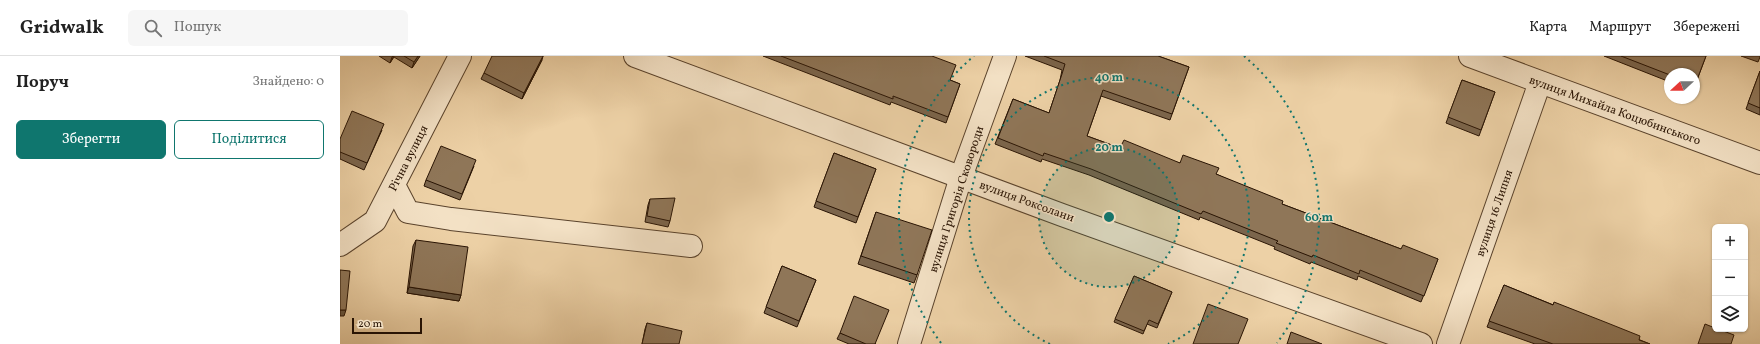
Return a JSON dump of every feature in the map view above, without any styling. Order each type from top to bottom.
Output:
[{"type":"street","name":"Річна вулиця","points":[[340,245],[375,221],[460,56]]},
{"type":"street","name":"вулиця Роксолани","points":[[635,56],[961,177],[1421,344]]},
{"type":"street","name":"вулиця Григорія Сковороди","points":[[909,344],[961,177],[1005,56]]},
{"type":"street","name":"вулиця Михайла Коцюбинського","points":[[1470,56],[1760,163]]},
{"type":"street","name":"вулиця 16 Липня","points":[[1448,344],[1540,82]]},
{"type":"street","points":[[394,185],[408,212],[451,219],[691,246]]},
{"type":"building","points":[[404,56],[418,56],[414,62]]},
{"type":"building","points":[[492,56],[543,56],[524,93],[484,73]]},
{"type":"building","points":[[781,56],[932,56],[956,65],[950,80],[960,84],[948,117],[893,96],[893,99]]},
{"type":"building","points":[[1044,56],[1158,56],[1189,67],[1172,114],[1103,90],[1087,136],[1120,148],[1124,140],[1180,163],[1183,155],[1219,168],[1216,174],[1283,201],[1282,204],[1401,249],[1403,245],[1438,259],[1424,296],[1360,270],[1359,274],[1313,255],[1312,257],[1276,243],[1278,241],[1203,211],[1201,214],[1091,169],[1044,153],[1043,156],[998,138],[1013,99],[1049,113],[1065,64]]},
{"type":"building","points":[[1621,56],[1706,56],[1700,72],[1700,68],[1664,68],[1664,73]]},
{"type":"building","points":[[1760,71],[1760,108],[1748,103]]},
{"type":"building","points":[[1462,80],[1495,92],[1481,130],[1448,117]]},
{"type":"building","points":[[352,111],[384,124],[367,163],[340,152],[340,139]]},
{"type":"building","points":[[441,146],[476,160],[462,194],[426,180]]},
{"type":"building","points":[[834,153],[876,169],[858,217],[816,201]]},
{"type":"building","points":[[675,198],[670,221],[647,216],[650,199]]},
{"type":"building","points":[[876,212],[932,230],[917,275],[861,256]]},
{"type":"building","points":[[416,240],[468,247],[461,295],[409,287]]},
{"type":"building","points":[[782,266],[816,280],[799,321],[766,307]]},
{"type":"building","points":[[340,270],[350,271],[346,310],[340,310]]},
{"type":"building","points":[[1134,276],[1172,292],[1158,324],[1149,320],[1144,331],[1115,319]]},
{"type":"building","points":[[1504,285],[1553,305],[1554,302],[1640,336],[1639,340],[1650,344],[1553,344],[1489,321]]},
{"type":"building","points":[[854,296],[889,310],[875,344],[866,344],[840,333]]},
{"type":"building","points":[[1208,304],[1248,319],[1238,344],[1193,344]]},
{"type":"building","points":[[647,323],[682,331],[679,344],[642,344]]},
{"type":"building","points":[[1705,324],[1712,327],[1712,332],[1726,332],[1734,335],[1731,344],[1698,344]]},
{"type":"building","points":[[1291,332],[1322,344],[1287,344]]}]
